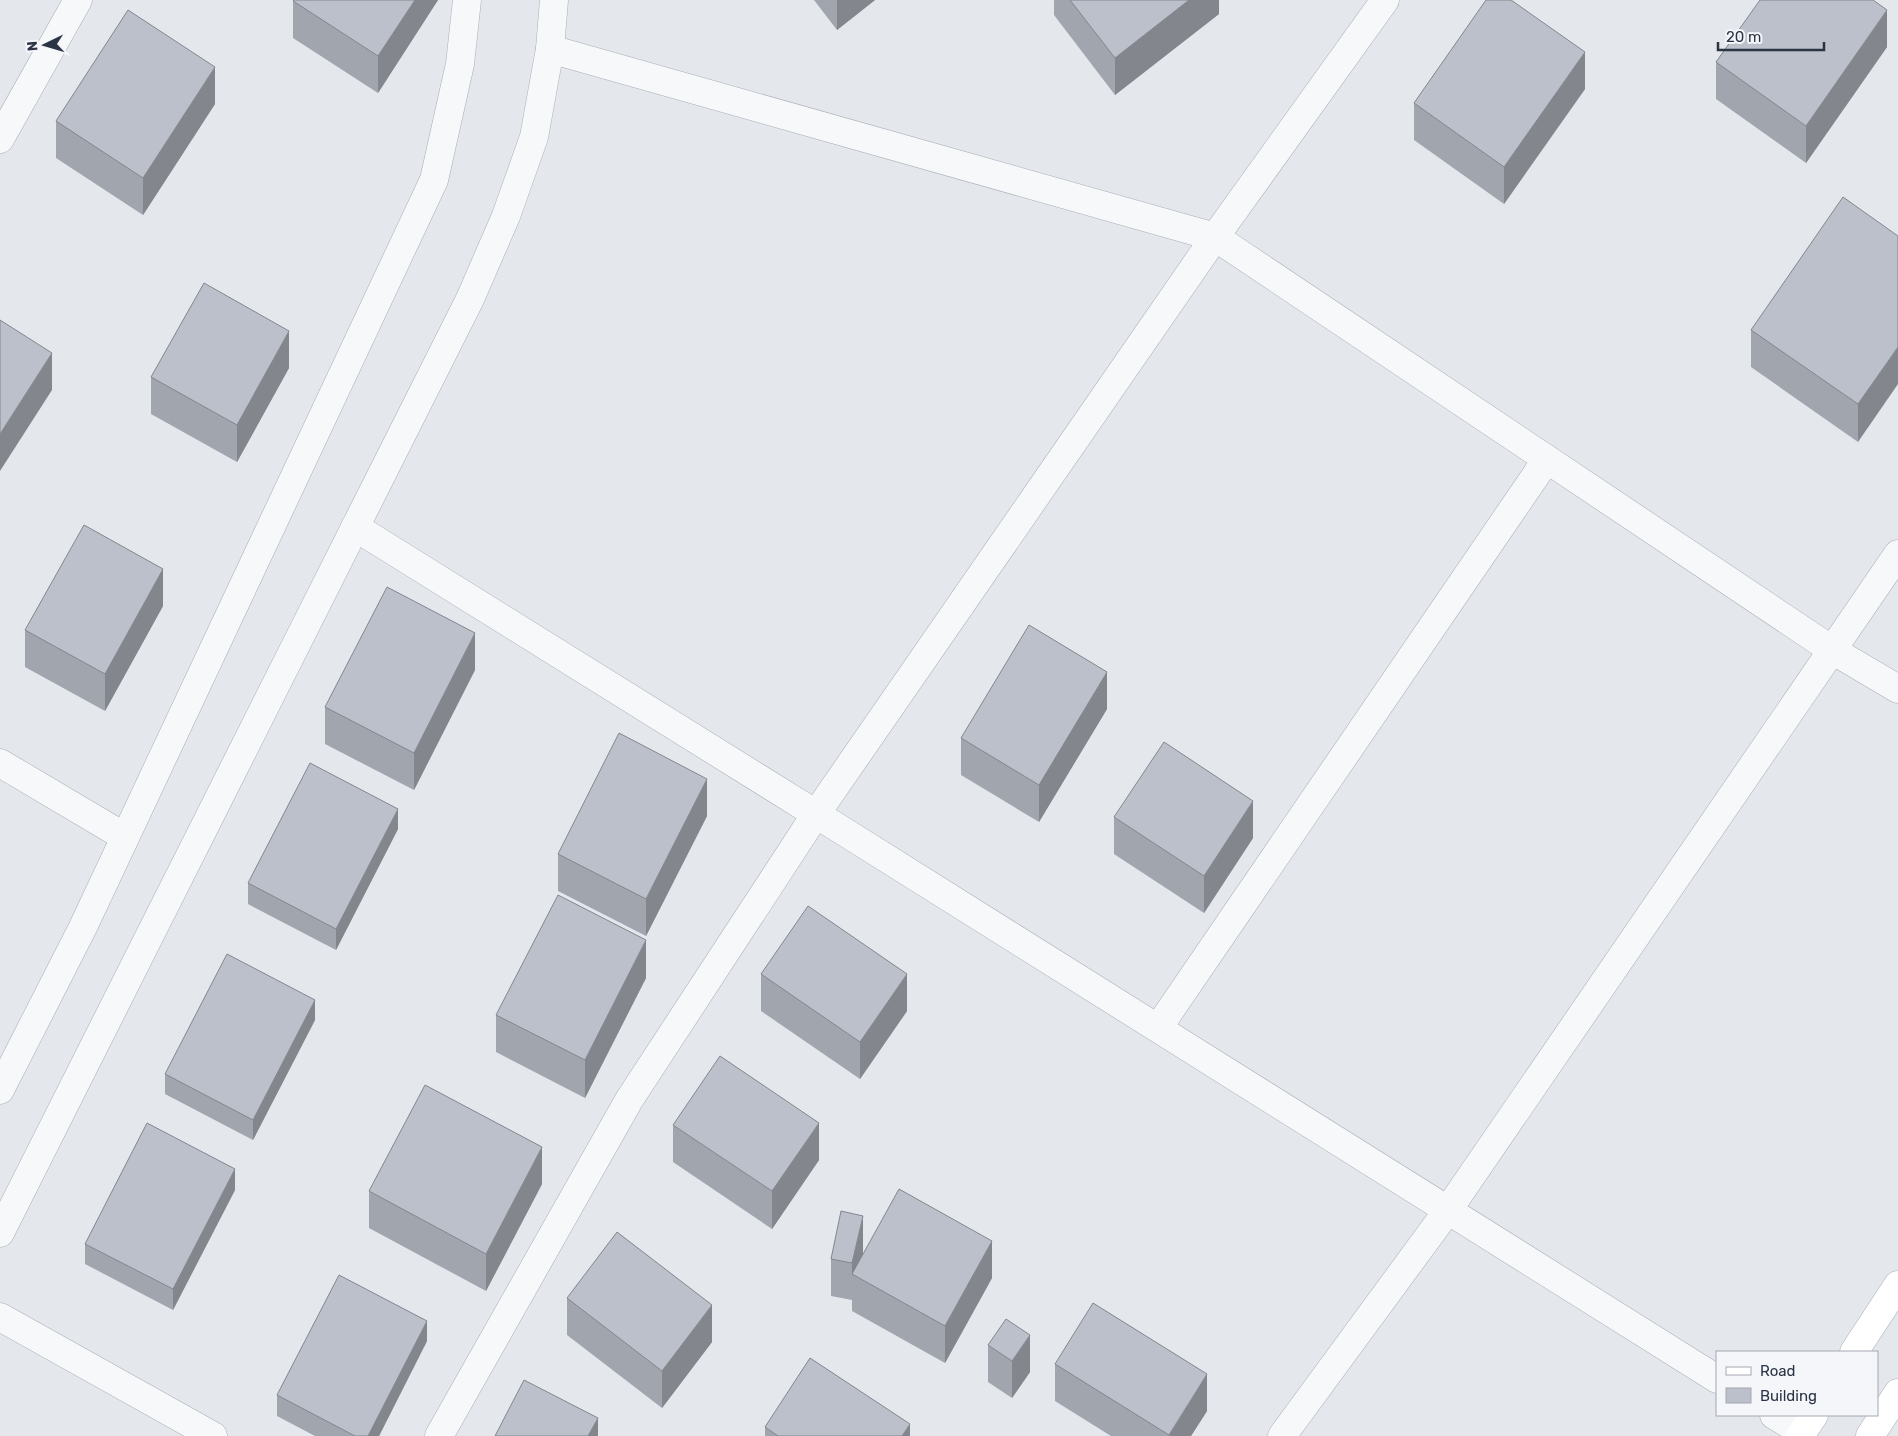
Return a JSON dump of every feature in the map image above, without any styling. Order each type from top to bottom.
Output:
[{"type":"main road","points":[[1855,1351],[1898,1285]]},
{"type":"main road","points":[[1870,1436],[1898,1393]]},
{"type":"street","points":[[0,139],[78,0]]},
{"type":"street","points":[[0,1090],[83,927],[434,180],[460,64],[467,0]]},
{"type":"street","points":[[0,1233],[470,298],[506,216],[534,137],[550,49],[554,0]]},
{"type":"street","points":[[439,1436],[629,1100],[816,814],[1215,237],[1385,0]]},
{"type":"street","points":[[550,49],[1215,237],[1832,650],[1898,689]]},
{"type":"street","points":[[1158,1028],[1547,459]]},
{"type":"street","points":[[355,527],[1716,1378]]},
{"type":"street","points":[[1282,1436],[1448,1210],[1898,554]]},
{"type":"street","points":[[0,763],[125,837]]},
{"type":"street","points":[[0,1317],[213,1436]]},
{"type":"street","points":[[1776,1416],[1805,1428]]},
{"type":"building","points":[[294,0],[415,0],[378,56]]},
{"type":"building","points":[[1070,0],[1189,0],[1115,58]]},
{"type":"building","points":[[1486,0],[1511,0],[1585,52],[1504,167],[1414,103]]},
{"type":"building","points":[[1760,0],[1873,0],[1887,10],[1806,126],[1716,62]]},
{"type":"building","points":[[128,10],[215,67],[143,178],[56,121]]},
{"type":"building","points":[[1843,197],[1898,236],[1898,347],[1858,404],[1751,330]]},
{"type":"building","points":[[204,283],[289,331],[237,425],[151,377]]},
{"type":"building","points":[[0,320],[52,353],[0,434]]},
{"type":"building","points":[[84,525],[163,569],[105,674],[25,630]]},
{"type":"building","points":[[387,587],[475,633],[414,753],[325,707]]},
{"type":"building","points":[[1029,625],[1107,672],[1039,785],[961,738]]},
{"type":"building","points":[[619,733],[707,779],[646,899],[558,854]]},
{"type":"building","points":[[1164,742],[1253,801],[1204,876],[1114,817]]},
{"type":"building","points":[[310,763],[398,809],[336,929],[248,883]]},
{"type":"building","points":[[558,895],[646,940],[585,1060],[496,1015]]},
{"type":"building","points":[[808,906],[907,974],[860,1042],[761,974]]},
{"type":"building","points":[[227,954],[315,1000],[253,1120],[165,1074]]},
{"type":"building","points":[[720,1056],[819,1123],[772,1191],[673,1125]]},
{"type":"building","points":[[425,1085],[542,1147],[486,1254],[369,1191]]},
{"type":"building","points":[[147,1123],[235,1169],[173,1289],[85,1244]]},
{"type":"building","points":[[899,1189],[992,1241],[945,1326],[852,1274]]},
{"type":"building","points":[[841,1211],[863,1216],[852,1263],[831,1259]]},
{"type":"building","points":[[617,1232],[712,1305],[662,1371],[567,1298]]},
{"type":"building","points":[[339,1275],[427,1321],[368,1436],[355,1436],[277,1395]]},
{"type":"building","points":[[1093,1303],[1207,1374],[1169,1435],[1055,1364]]},
{"type":"building","points":[[1006,1319],[1030,1335],[1012,1361],[988,1345]]},
{"type":"building","points":[[810,1358],[910,1424],[902,1436],[778,1436],[765,1427]]},
{"type":"building","points":[[524,1380],[598,1418],[588,1436],[495,1436]]}]
